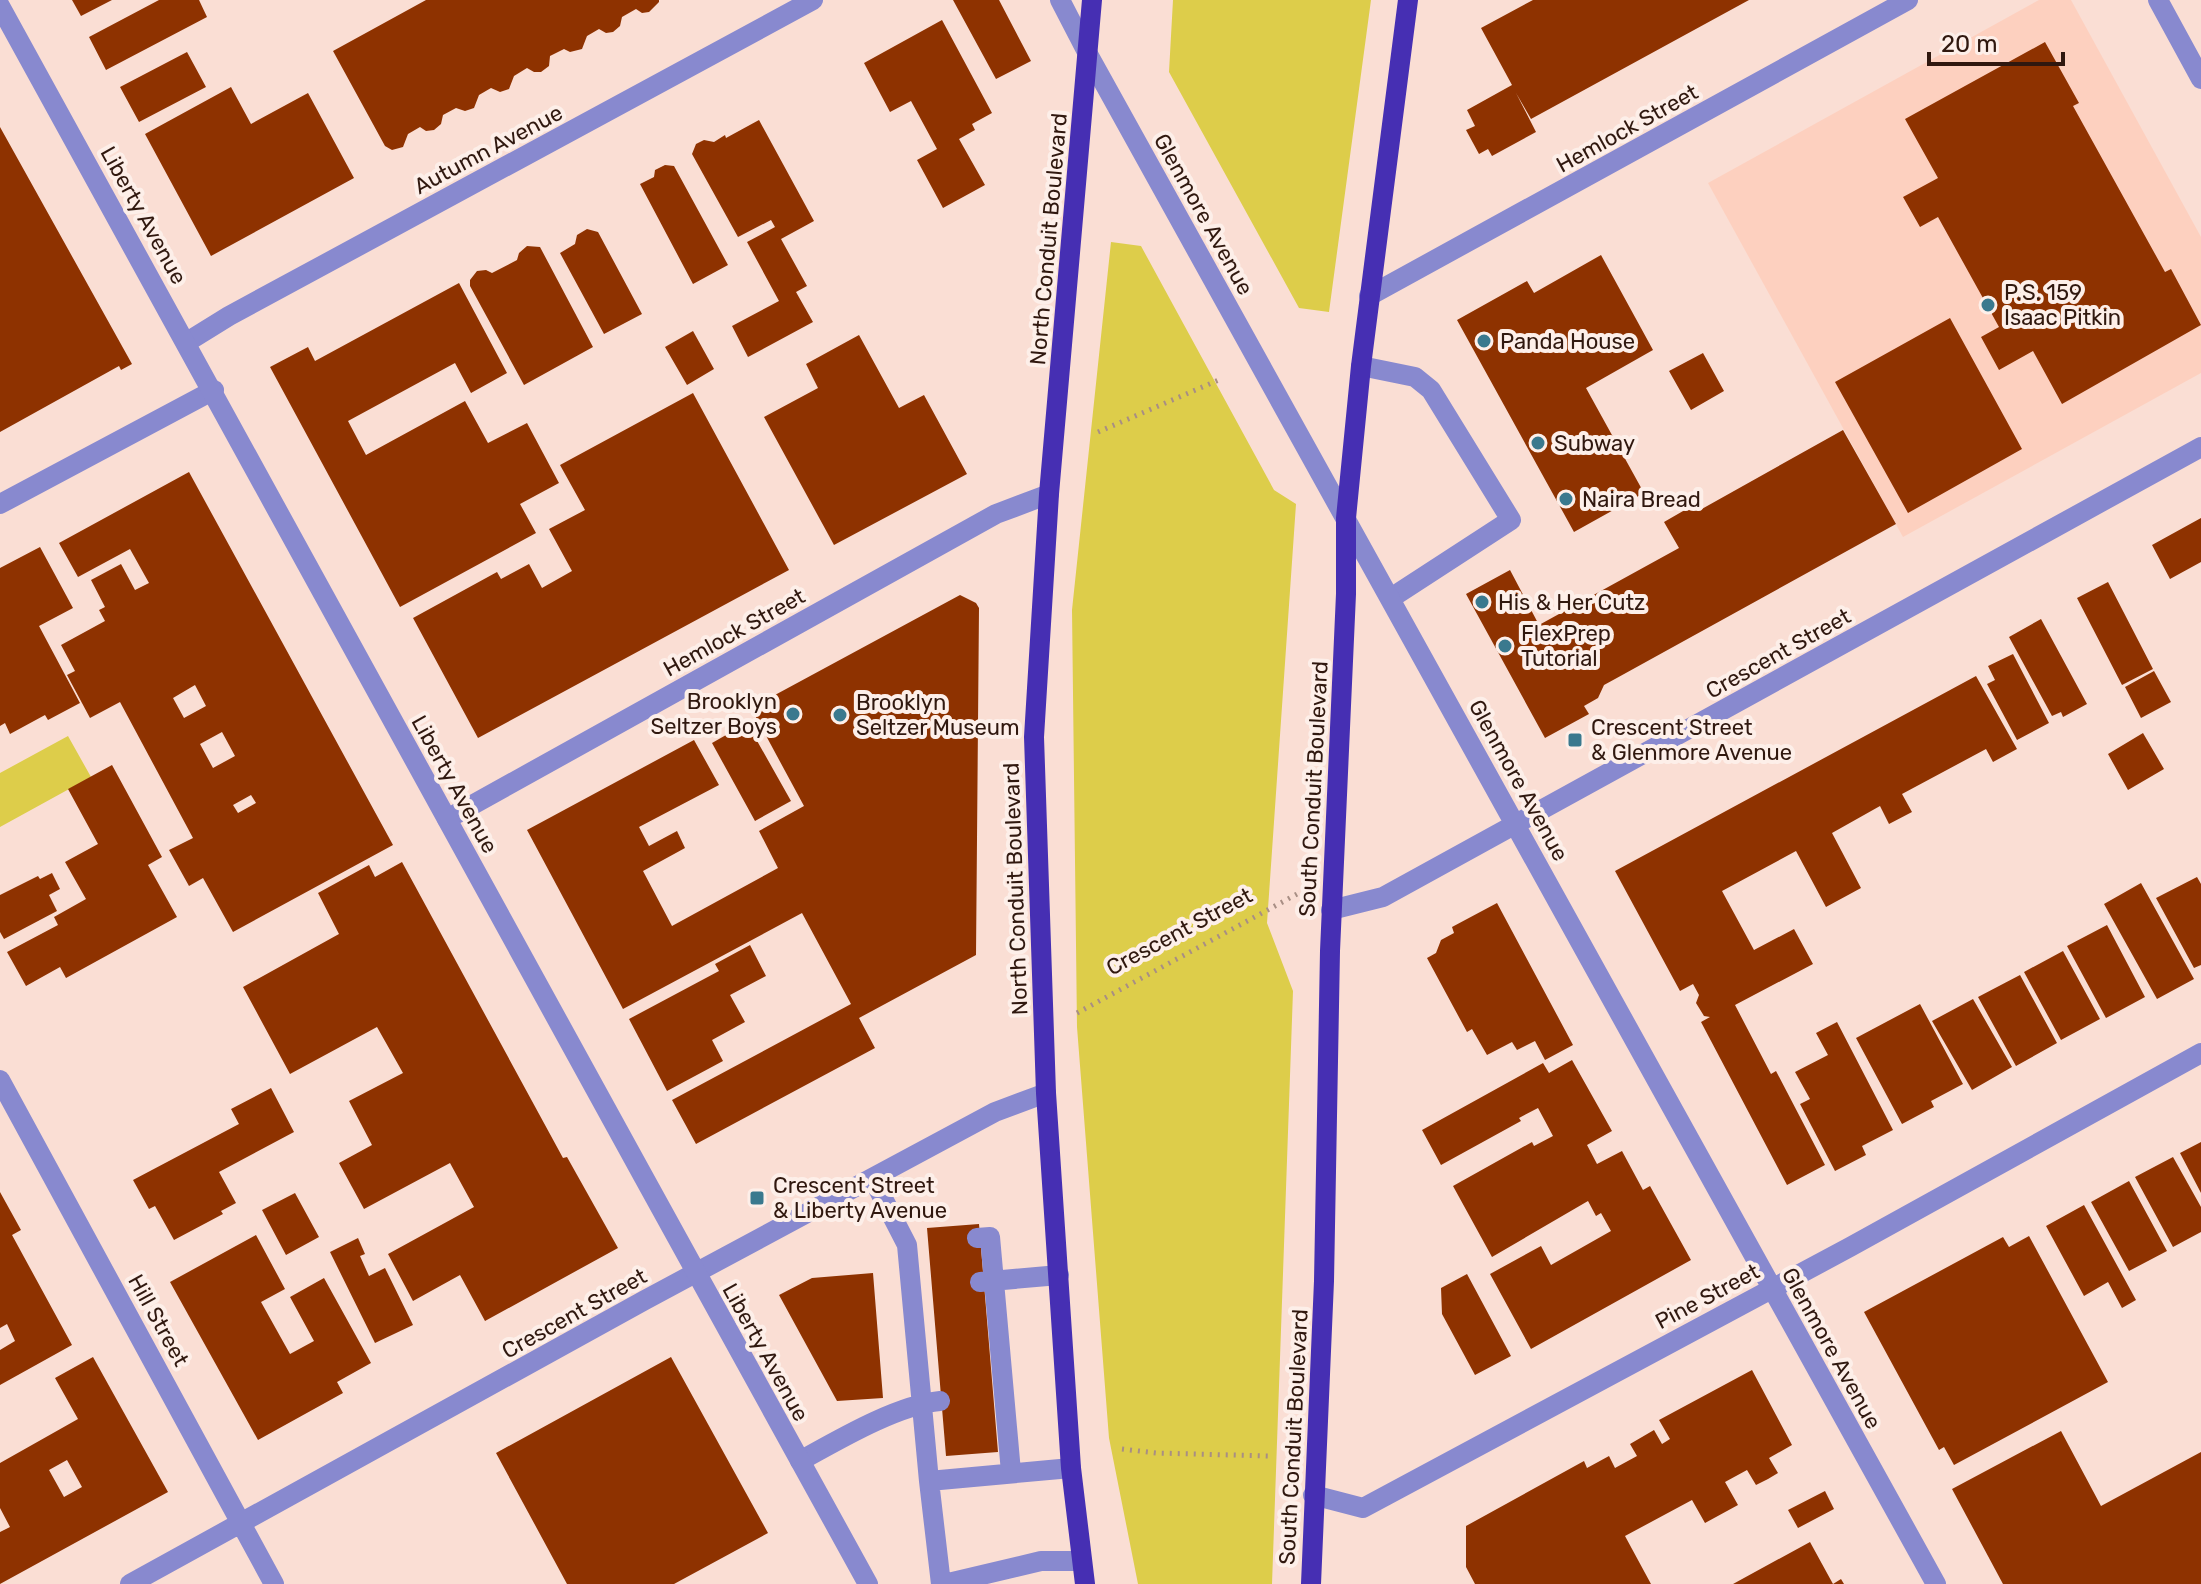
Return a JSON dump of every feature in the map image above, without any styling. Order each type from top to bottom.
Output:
[{"type":"main road","name":"North Conduit Boulevard","points":[[1085,1584],[1071,1468],[1046,1093],[1034,737],[1049,494],[1092,0]]},
{"type":"main road","name":"South Conduit Boulevard","points":[[1311,1584],[1324,1281],[1331,910],[1346,594],[1346,518],[1369,296],[1408,0]]},
{"type":"street","name":"Autumn Avenue","points":[[187,342],[229,316],[813,0]]},
{"type":"street","name":"Glenmore Avenue","points":[[1060,0],[1936,1584]]},
{"type":"street","name":"Hemlock Street","points":[[1369,296],[1908,0]]},
{"type":"street","points":[[2158,0],[2201,79]]},
{"type":"street","name":"Liberty Avenue","points":[[0,6],[214,390],[868,1584]]},
{"type":"street","points":[[1361,366],[1415,377],[1431,390],[1511,520],[1391,598]]},
{"type":"street","points":[[0,504],[214,390]]},
{"type":"street","name":"Crescent Street","points":[[1331,910],[1383,897],[2201,447]]},
{"type":"street","name":"Hemlock Street","points":[[447,819],[996,514],[1049,494]]},
{"type":"street","name":"Pine Street","points":[[1313,1495],[1363,1508],[2201,1053]]},
{"type":"street","name":"Hill Street","points":[[0,1080],[274,1584]]},
{"type":"street","name":"Crescent Street","points":[[130,1584],[995,1112],[1046,1093]]},
{"type":"street","points":[[873,1179],[916,1244],[934,1445],[929,1481],[943,1584],[1041,1561],[1082,1561]]},
{"type":"street","points":[[977,1238],[990,1237],[987,1281],[997,1398],[1001,1440],[1011,1472]]},
{"type":"street","points":[[987,1281],[1059,1275]]},
{"type":"street","points":[[800,1461],[841,1439],[931,1402]]},
{"type":"street","points":[[929,1481],[1071,1468]]},
{"type":"path","points":[[1098,432],[1221,379]]},
{"type":"path","name":"Crescent Street","points":[[1077,1013],[1304,891]]},
{"type":"path","points":[[1122,1449],[1269,1456]]},
{"type":"shaded area","points":[[1173,0],[1371,0],[1329,312],[1299,308],[1169,72]]},
{"type":"shaded area","name":"P.S. 159 Isaac Pitkin","points":[[2039,0],[2071,0],[2201,237],[2201,373],[1903,537],[1708,183]]},
{"type":"shaded area","points":[[1111,242],[1141,246],[1274,490],[1296,504],[1267,923],[1293,991],[1272,1584],[1138,1584],[1109,1438],[1077,1027],[1072,610]]},
{"type":"shaded area","points":[[68,736],[91,777],[0,827],[0,773]]},
{"type":"building","points":[[72,0],[112,0],[81,16]]},
{"type":"building","points":[[159,0],[199,0],[207,17],[106,70],[89,37]]},
{"type":"building","points":[[426,0],[659,2],[649,12],[642,13],[636,9],[622,17],[620,26],[613,32],[606,33],[599,29],[587,36],[582,49],[570,52],[564,49],[550,56],[549,66],[541,72],[527,68],[514,76],[509,89],[500,92],[491,88],[479,95],[474,108],[465,111],[456,108],[443,115],[441,124],[434,130],[426,131],[420,127],[408,134],[403,147],[392,150],[385,146],[333,51]]},
{"type":"building","points":[[953,0],[999,0],[1031,61],[996,79]]},
{"type":"building","points":[[1533,0],[1749,0],[1531,119],[1516,93],[1536,132],[1492,156],[1488,149],[1479,154],[1466,130],[1475,126],[1467,110],[1512,85],[1481,28]]},
{"type":"building","points":[[942,20],[992,113],[972,124],[975,130],[959,139],[985,185],[943,208],[917,160],[937,149],[911,101],[890,112],[864,63]]},
{"type":"building","points":[[2045,42],[2079,103],[2073,106],[2165,272],[2171,269],[2201,325],[2062,404],[2033,351],[1999,370],[1981,337],[1999,327],[1938,217],[1920,227],[1903,197],[1938,178],[1905,119]]},
{"type":"building","points":[[187,52],[206,87],[139,122],[120,87]]},
{"type":"building","points":[[231,87],[251,124],[308,93],[354,178],[211,256],[145,134]]},
{"type":"building","points":[[759,120],[814,221],[781,239],[807,286],[796,292],[813,322],[748,357],[732,326],[779,301],[747,242],[775,227],[771,220],[738,237],[692,154],[696,144],[704,140],[714,142],[725,135],[726,138]]},
{"type":"building","points":[[0,127],[132,364],[121,370],[119,366],[0,432]]},
{"type":"building","points":[[665,165],[674,166],[728,265],[693,284],[640,184],[654,177],[655,170]]},
{"type":"building","points":[[587,229],[598,232],[642,314],[604,334],[560,253],[575,244],[577,235]]},
{"type":"building","points":[[527,246],[540,247],[593,347],[524,385],[470,286],[470,280],[477,271],[492,273],[517,260],[519,253]]},
{"type":"building","points":[[1601,255],[1653,350],[1586,388],[1644,493],[1574,532],[1457,320],[1527,281],[1534,293]]},
{"type":"building","points":[[459,283],[507,373],[471,393],[455,363],[348,421],[366,455],[465,401],[488,443],[527,423],[559,483],[520,504],[536,533],[400,607],[270,367],[308,347],[315,361]]},
{"type":"building","points":[[1950,318],[2022,449],[1908,513],[1835,382]]},
{"type":"building","points":[[693,331],[714,369],[687,385],[665,347]]},
{"type":"building","points":[[859,335],[899,408],[924,395],[967,474],[834,545],[764,417],[818,388],[806,364]]},
{"type":"building","points":[[1703,353],[1724,391],[1691,410],[1669,371]]},
{"type":"building","points":[[693,393],[789,570],[478,738],[413,618],[497,572],[501,579],[529,564],[542,588],[572,571],[549,529],[585,510],[560,465]]},
{"type":"building","points":[[1843,430],[1896,524],[1604,685],[1598,698],[1584,706],[1589,714],[1545,738],[1466,594],[1510,570],[1539,625],[1679,548],[1664,522],[1697,503],[1700,510]]},
{"type":"building","points":[[189,472],[393,845],[233,932],[203,878],[189,886],[169,850],[193,838],[120,702],[90,718],[67,675],[75,671],[61,645],[105,621],[99,610],[105,607],[91,580],[121,564],[135,590],[149,583],[130,549],[78,577],[59,543]],"holes":[[[195,685],[206,706],[184,718],[173,698]],[[222,732],[235,756],[213,768],[200,744]],[[251,795],[256,803],[238,813],[233,805]]]},
{"type":"building","points":[[2201,518],[2201,562],[2170,579],[2152,545]]},
{"type":"building","points":[[40,547],[73,608],[39,626],[80,703],[48,720],[45,715],[10,734],[5,723],[0,726],[0,568]]},
{"type":"building","points":[[2108,582],[2153,669],[2122,685],[2077,598]]},
{"type":"building","points":[[960,595],[976,603],[979,608],[976,955],[859,1018],[875,1048],[696,1144],[672,1100],[851,1004],[802,913],[623,1009],[527,830],[694,740],[719,785],[639,827],[649,846],[677,831],[685,848],[643,871],[672,926],[778,868],[759,831],[804,806],[751,708]]},
{"type":"building","points":[[2041,619],[2087,704],[2063,717],[2061,712],[2052,716],[2009,637]]},
{"type":"building","points":[[2013,654],[2049,723],[2017,740],[1987,684],[1995,680],[1988,666]]},
{"type":"building","points":[[2154,671],[2171,702],[2141,718],[2125,687]]},
{"type":"building","points":[[1976,676],[2017,749],[1993,762],[1986,749],[1902,794],[1912,812],[1889,824],[1880,806],[1832,833],[1861,888],[1826,907],[1796,851],[1722,891],[1754,950],[1794,929],[1813,964],[1735,1005],[1771,1074],[1776,1071],[1825,1165],[1787,1185],[1701,1022],[1710,1017],[1704,1016],[1696,1003],[1699,995],[1693,984],[1680,991],[1615,871]]},
{"type":"building","points":[[747,723],[791,801],[755,821],[712,743]]},
{"type":"building","points":[[2143,733],[2164,769],[2128,790],[2108,754]]},
{"type":"building","points":[[112,765],[162,857],[148,865],[177,917],[66,978],[60,967],[26,986],[7,952],[58,925],[54,917],[86,899],[65,862],[98,844],[68,789]]},
{"type":"building","points":[[402,862],[563,1158],[567,1157],[618,1248],[485,1321],[460,1275],[413,1301],[388,1254],[474,1207],[450,1163],[364,1209],[339,1163],[372,1145],[349,1101],[403,1073],[377,1027],[290,1074],[243,987],[339,934],[318,893],[369,865],[375,877]]},
{"type":"building","points":[[52,873],[60,889],[49,895],[57,911],[4,939],[0,932],[0,895],[38,876],[40,879]]},
{"type":"building","points":[[2197,877],[2201,884],[2201,965],[2194,968],[2156,898]]},
{"type":"building","points":[[2141,883],[2194,979],[2157,999],[2104,904]]},
{"type":"building","points":[[1497,903],[1573,1045],[1545,1060],[1535,1041],[1517,1050],[1512,1042],[1487,1055],[1472,1029],[1467,1032],[1427,958],[1436,953],[1441,940],[1454,933],[1452,927]]},
{"type":"building","points":[[2107,925],[2145,997],[2106,1018],[2067,946]]},
{"type":"building","points":[[750,945],[766,976],[730,995],[745,1022],[712,1040],[723,1061],[667,1091],[629,1019],[719,971],[715,964]]},
{"type":"building","points":[[2063,951],[2100,1019],[2061,1040],[2024,972]]},
{"type":"building","points":[[2020,975],[2057,1043],[2016,1066],[1978,997]]},
{"type":"building","points":[[1973,999],[2012,1067],[1972,1090],[1932,1021]]},
{"type":"building","points":[[1920,1004],[1963,1084],[1931,1101],[1934,1107],[1902,1124],[1856,1038]]},
{"type":"building","points":[[1837,1022],[1893,1130],[1862,1146],[1866,1155],[1835,1171],[1800,1104],[1810,1099],[1795,1072],[1828,1055],[1816,1033]]},
{"type":"building","points":[[1572,1060],[1612,1131],[1587,1145],[1597,1164],[1622,1151],[1643,1190],[1650,1186],[1691,1260],[1531,1349],[1490,1274],[1541,1246],[1551,1265],[1611,1231],[1601,1213],[1596,1216],[1588,1201],[1492,1257],[1453,1186],[1532,1142],[1534,1146],[1553,1136],[1538,1108],[1519,1118],[1521,1121],[1441,1165],[1422,1130],[1543,1063],[1549,1073]]},
{"type":"building","points":[[271,1088],[294,1132],[219,1172],[236,1203],[221,1211],[223,1214],[174,1240],[155,1206],[149,1209],[133,1180],[239,1124],[231,1109]]},
{"type":"building","points":[[2201,1142],[2201,1193],[2180,1153]]},
{"type":"building","points":[[2173,1157],[2201,1207],[2201,1232],[2173,1247],[2135,1177]]},
{"type":"building","points":[[2129,1181],[2167,1251],[2129,1271],[2091,1202]]},
{"type":"building","points":[[0,1192],[21,1230],[12,1235],[72,1345],[0,1385],[0,1350],[15,1341],[7,1324],[0,1328]]},
{"type":"building","points":[[295,1193],[319,1237],[286,1255],[262,1210]]},
{"type":"building","points":[[2084,1205],[2136,1300],[2122,1308],[2108,1282],[2084,1296],[2046,1226]]},
{"type":"building","points":[[979,1224],[998,1452],[946,1456],[927,1228]]},
{"type":"building","points":[[256,1235],[285,1289],[261,1302],[290,1354],[314,1341],[290,1297],[324,1278],[371,1363],[337,1382],[343,1393],[258,1440],[170,1282]]},
{"type":"building","points":[[2029,1236],[2108,1382],[1954,1465],[1944,1447],[1939,1450],[1864,1312],[2003,1237],[2009,1247]]},
{"type":"building","points":[[358,1238],[365,1254],[360,1256],[369,1276],[385,1268],[413,1325],[375,1343],[330,1252]]},
{"type":"building","points":[[873,1273],[883,1398],[837,1401],[779,1295],[812,1278]]},
{"type":"building","points":[[1467,1274],[1511,1356],[1475,1375],[1442,1314],[1441,1288]]},
{"type":"building","points":[[93,1357],[168,1492],[0,1584],[0,1532],[10,1527],[0,1508],[0,1463],[78,1419],[55,1378]],"holes":[[[67,1460],[82,1487],[64,1497],[49,1470]]]},
{"type":"building","points":[[671,1357],[768,1533],[674,1584],[567,1584],[496,1453]]},
{"type":"building","points":[[1752,1370],[1792,1445],[1769,1458],[1778,1473],[1768,1479],[1756,1485],[1747,1470],[1725,1482],[1738,1505],[1705,1523],[1692,1500],[1625,1536],[1651,1584],[1475,1584],[1466,1567],[1466,1526],[1584,1461],[1587,1468],[1609,1456],[1615,1468],[1637,1456],[1630,1444],[1654,1430],[1662,1444],[1670,1439],[1659,1420]]},
{"type":"building","points":[[2061,1431],[2101,1506],[2201,1452],[2201,1584],[2003,1584],[1952,1489]]},
{"type":"building","points":[[1825,1491],[1834,1509],[1798,1528],[1788,1510]]},
{"type":"building","points":[[1810,1542],[1833,1584],[1733,1584]]},
{"type":"place","name":"P.S. 159 Isaac Pitkin","points":[[1988,305]]},
{"type":"place","name":"Panda House","points":[[1484,341]]},
{"type":"place","name":"Subway","points":[[1538,443]]},
{"type":"place","name":"Naira Bread","points":[[1566,499]]},
{"type":"place","name":"His & Her Cutz","points":[[1482,602]]},
{"type":"place","name":"FlexPrep Tutorial","points":[[1505,646]]},
{"type":"place","name":"Brooklyn Seltzer Boys","points":[[793,714]]},
{"type":"place","name":"Brooklyn Seltzer Museum","points":[[840,715]]},
{"type":"place","name":"Crescent Street & Glenmore Avenue","points":[[1575,740]]},
{"type":"place","name":"Crescent Street & Liberty Avenue","points":[[757,1198]]}]
